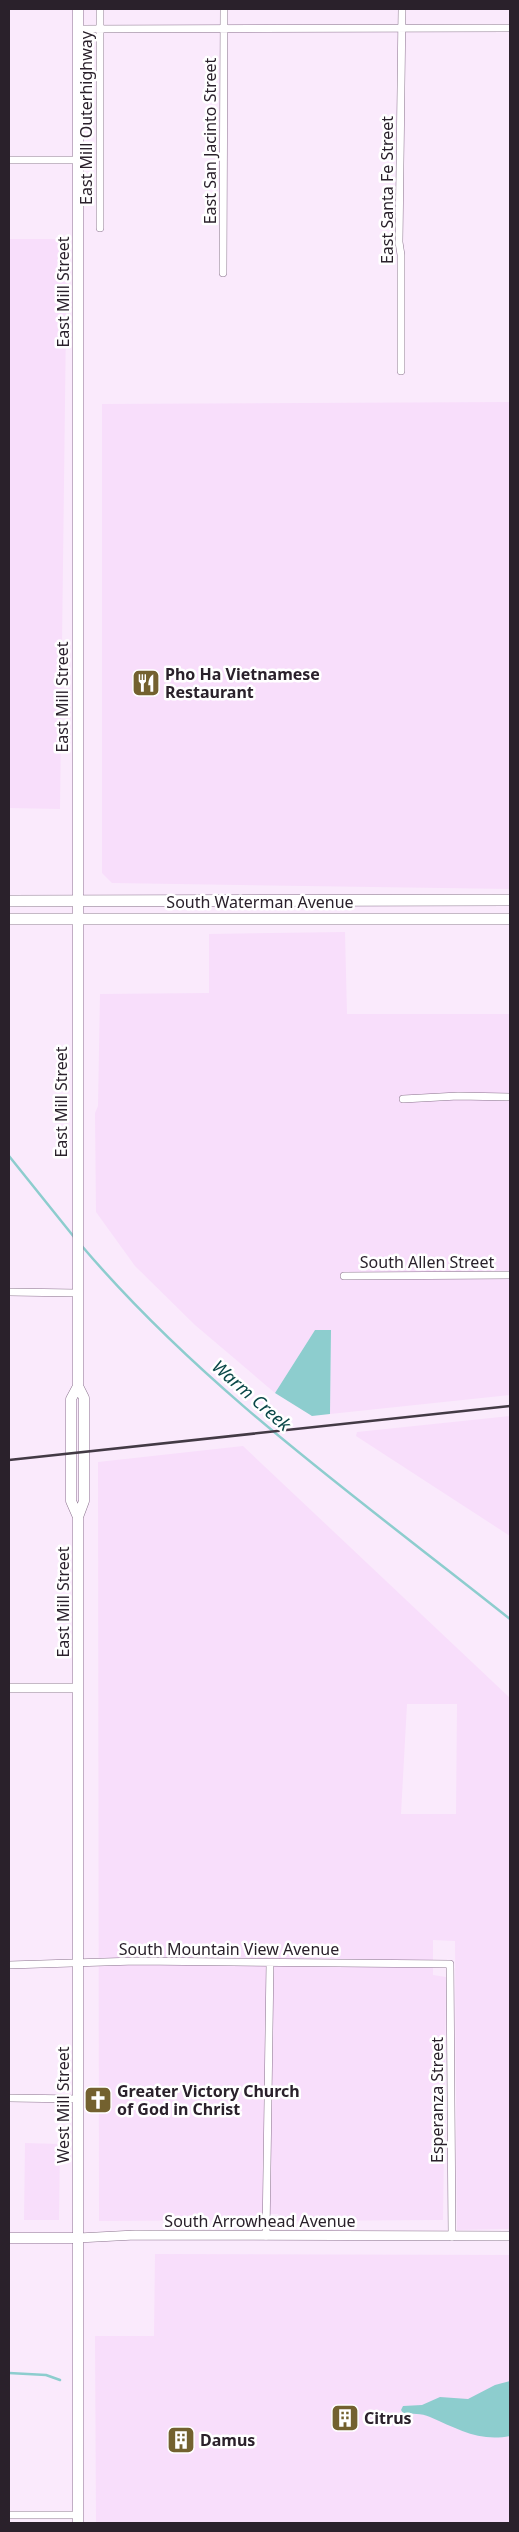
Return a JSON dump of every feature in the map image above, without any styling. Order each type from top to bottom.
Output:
[{"type":"main road","name":"East Mill Street","points":[[78,9],[78,1386],[71,1399],[70,1454],[71,1501],[78,1517],[78,1688]]},
{"type":"main road","name":"South Waterman Avenue","points":[[9,901],[510,900]]},
{"type":"main road","name":"South Waterman Avenue","points":[[9,919],[510,919]]},
{"type":"main road","name":"West Mill Street","points":[[78,1688],[78,2519]]},
{"type":"main road","name":"South Arrowhead Avenue","points":[[9,2238],[78,2238]]},
{"type":"street","name":"East Mill Outerhighway","points":[[100,9],[100,228]]},
{"type":"street","name":"East San Jacinto Street","points":[[223,273],[224,9]]},
{"type":"street","name":"East Santa Fe Street","points":[[401,371],[401,255],[399,242],[402,9]]},
{"type":"street","points":[[78,29],[510,28]]},
{"type":"street","points":[[9,160],[79,160]]},
{"type":"street","points":[[403,1099],[458,1096],[510,1097]]},
{"type":"street","name":"South Allen Street","points":[[344,1276],[510,1275]]},
{"type":"street","points":[[9,1292],[77,1293]]},
{"type":"street","points":[[13,1688],[78,1688]]},
{"type":"street","name":"South Mountain View Avenue","points":[[9,1965],[136,1961],[450,1964]]},
{"type":"street","points":[[266,2236],[270,1963]]},
{"type":"street","name":"Esperanza Street","points":[[450,1964],[452,2237]]},
{"type":"street","points":[[9,2098],[78,2099]]},
{"type":"street","name":"South Arrowhead Avenue","points":[[78,2238],[135,2235],[510,2236]]},
{"type":"street","points":[[9,2515],[78,2519]]},
{"type":"shaded area","points":[[9,239],[67,239],[60,809],[9,808]]},
{"type":"shaded area","points":[[510,402],[510,889],[112,883],[102,873],[102,404]]},
{"type":"shaded area","points":[[345,932],[347,1014],[510,1014],[510,1395],[330,1414],[331,1330],[315,1330],[275,1393],[195,1325],[135,1266],[96,1212],[95,1113],[98,1106],[100,994],[209,993],[209,934]]},
{"type":"shaded area","points":[[315,1330],[331,1330],[330,1414],[312,1416],[275,1393]]},
{"type":"shaded area","points":[[510,1416],[510,1536],[356,1436],[357,1432]]},
{"type":"shaded area","points":[[243,1446],[510,1698],[510,2229],[457,2230],[455,1941],[433,1940],[433,1975],[446,1977],[443,2220],[281,2221],[278,2214],[261,2214],[259,2220],[99,2221],[98,1462]],"holes":[[[407,1704],[457,1704],[456,1814],[401,1814]]]},
{"type":"shaded area","points":[[25,2143],[60,2144],[59,2220],[24,2220]]},
{"type":"shaded area","points":[[155,2254],[510,2255],[510,2523],[96,2523],[95,2336],[154,2336]]},
{"type":"shaded area","points":[[510,2381],[510,2436],[478,2436],[427,2416],[403,2413],[401,2410],[403,2406],[422,2405],[440,2397],[468,2399],[495,2385]]},
{"type":"waterway","name":"Warm Creek","points":[[9,1156],[74,1237]]},
{"type":"waterway","name":"Warm Creek","points":[[81,1245],[129,1298],[179,1348],[232,1396],[342,1487],[510,1619]]},
{"type":"waterway","points":[[9,2373],[46,2375],[60,2380]]},
{"type":"railway","points":[[9,1460],[510,1406]]},
{"type":"place","name":"Pho Ha Vietnamese Restaurant","points":[[146,683]]},
{"type":"place","name":"Greater Victory Church of God in Christ","points":[[98,2100]]},
{"type":"place","name":"Citrus","points":[[345,2418]]},
{"type":"place","name":"Damus","points":[[181,2440]]}]
